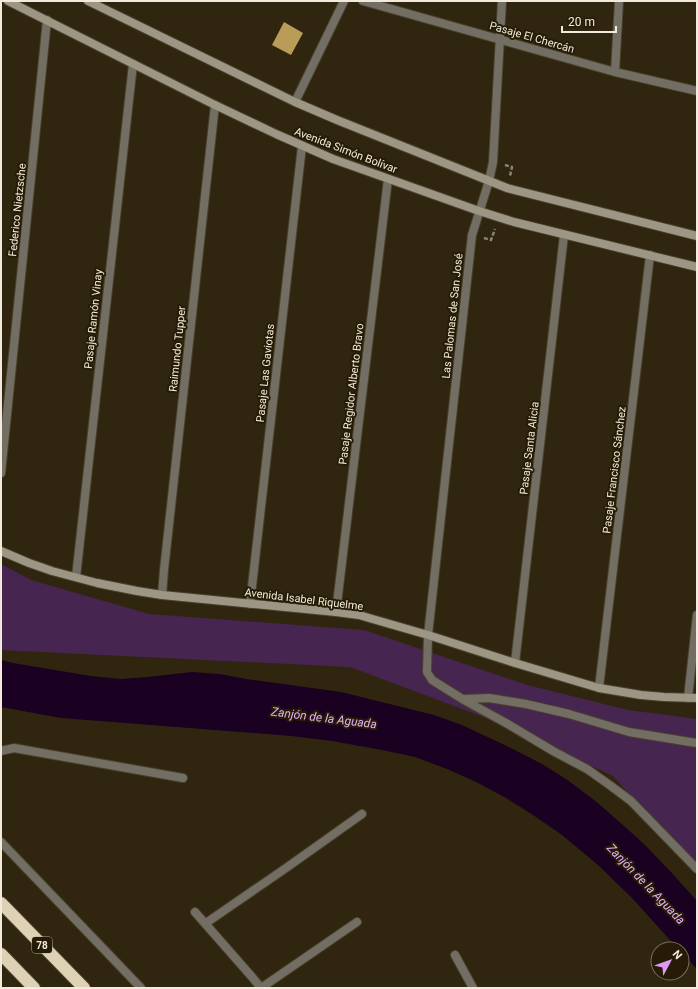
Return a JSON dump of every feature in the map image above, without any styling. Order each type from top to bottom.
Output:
[{"type":"highway","name":"78","points":[[1,903],[84,988]]},
{"type":"highway","points":[[1,954],[34,988]]},
{"type":"main road","name":"Avenida Simón Bolívar","points":[[8,1],[215,105],[333,159],[514,222],[697,267]]},
{"type":"main road","points":[[88,1],[295,102],[507,188],[697,236]]},
{"type":"main road","name":"Avenida Isabel Riquelme","points":[[1,551],[29,563],[76,577],[162,595],[360,615],[428,635],[515,664],[599,688],[641,695],[697,698]]},
{"type":"street","points":[[295,102],[344,1]]},
{"type":"street","name":"Pasaje El Chercán","points":[[362,1],[616,72],[697,91]]},
{"type":"street","name":"Las Palomas de San José","points":[[502,1],[493,162],[489,181],[472,235],[428,635],[427,672],[432,680],[464,700],[553,751],[588,769],[630,801],[697,869]]},
{"type":"street","points":[[616,72],[619,1]]},
{"type":"street","name":"Federico Nietzsche","points":[[1,473],[47,20]]},
{"type":"street","name":"Pasaje Ramón Vinay","points":[[76,577],[133,64]]},
{"type":"street","name":"Raimundo Tupper","points":[[162,595],[215,105]]},
{"type":"street","name":"Pasaje Las Gaviotas","points":[[250,604],[302,146]]},
{"type":"street","name":"Pasaje Regidor Alberto Bravo","points":[[336,612],[388,179]]},
{"type":"street","name":"Pasaje Santa Alicia","points":[[515,664],[564,235]]},
{"type":"street","name":"Pasaje Francisco Sánchez","points":[[599,688],[650,255]]},
{"type":"street","points":[[688,698],[697,615]]},
{"type":"street","points":[[464,700],[489,698],[526,704],[569,714],[629,732],[697,742]]},
{"type":"street","points":[[1,751],[14,748],[183,778]]},
{"type":"street","points":[[206,923],[362,814]]},
{"type":"street","points":[[1,842],[141,988]]},
{"type":"street","points":[[195,912],[261,988],[357,922]]},
{"type":"street","points":[[455,954],[473,988]]},
{"type":"shaded area","points":[[1,564],[31,580],[149,614],[364,630],[527,685],[628,710],[697,719],[697,870],[613,776],[510,727],[350,667],[1,650]]},
{"type":"water","name":"Zanjón de la Aguada","points":[[1,660],[91,676],[121,679],[192,672],[220,674],[341,692],[434,715],[462,725],[544,765],[569,781],[598,803],[643,843],[671,872],[697,901],[697,969],[690,962],[690,941],[671,941],[633,899],[598,865],[562,835],[506,798],[447,769],[415,757],[332,741],[291,736],[61,718],[1,707]]},
{"type":"building","points":[[284,22],[303,33],[291,55],[272,45]]}]
